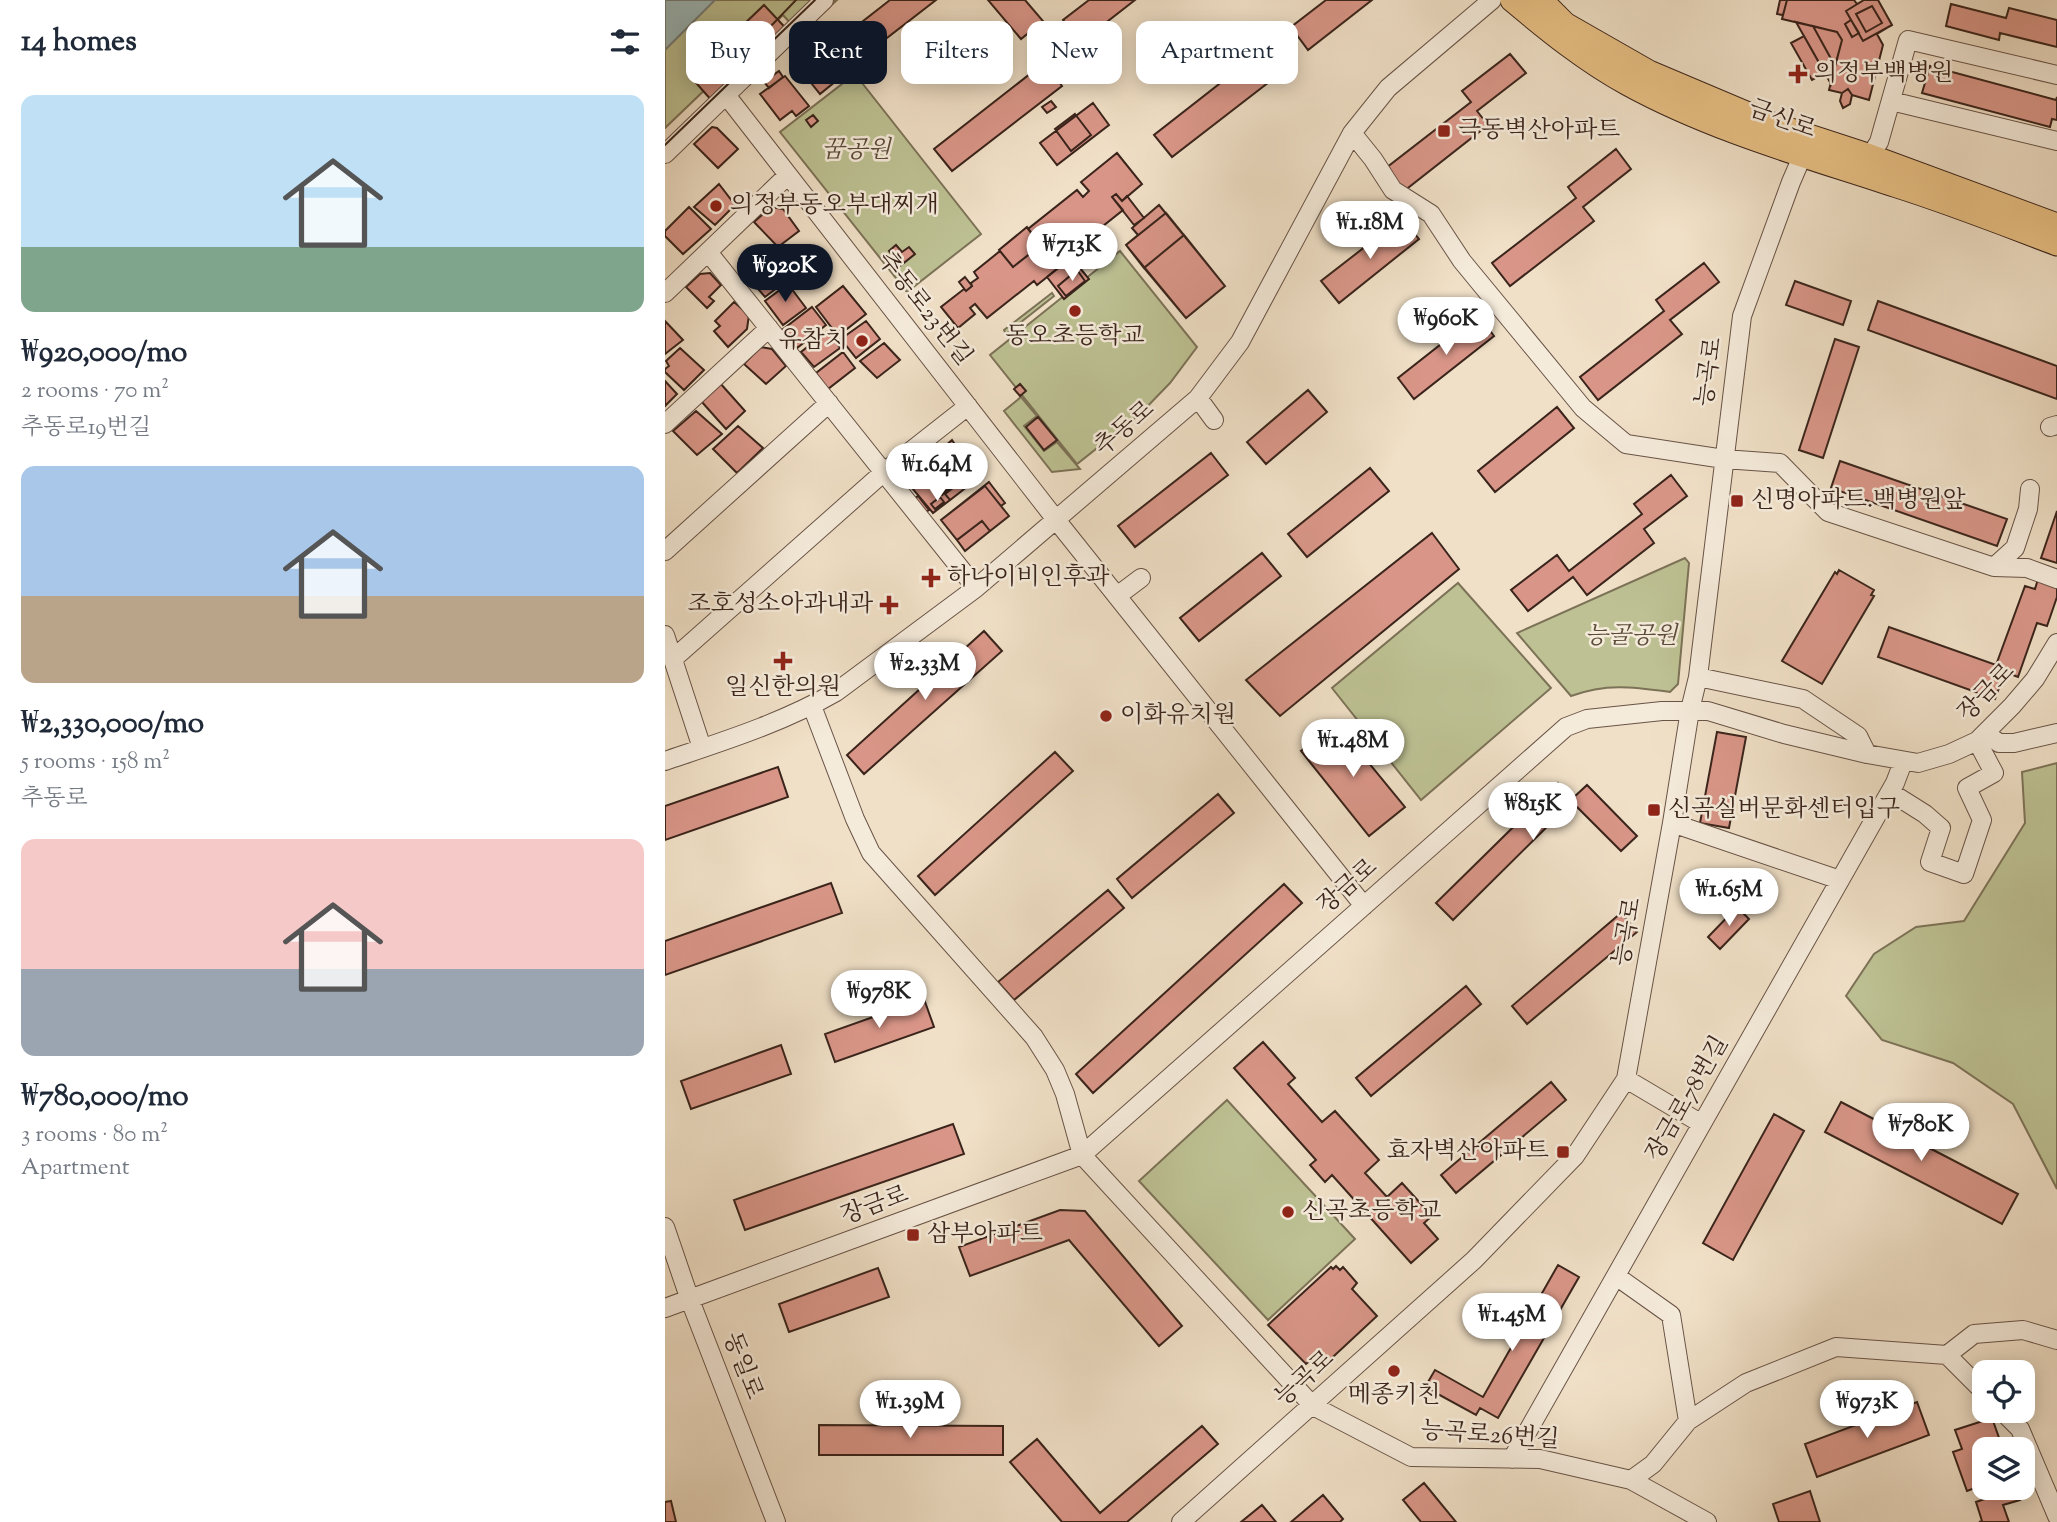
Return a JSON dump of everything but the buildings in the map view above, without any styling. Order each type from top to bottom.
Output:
[{"type":"main road","name":"금신로","points":[[1512,0],[1579,54],[1629,85],[1765,144],[1870,156],[2057,225]]},
{"type":"main road","name":"금신로","points":[[1541,0],[1565,24],[1649,72],[1772,124],[1806,147],[1899,186],[2057,244]]},
{"type":"street","points":[[665,154],[824,0]]},
{"type":"street","name":"추동로","points":[[665,761],[768,725],[812,706],[876,664],[1058,521],[1198,398],[1240,342],[1352,133],[1388,88],[1492,0]]},
{"type":"street","points":[[1870,156],[1879,142],[1908,40],[2057,75]]},
{"type":"street","name":"추동로23번길","points":[[726,95],[1117,596],[1364,906]]},
{"type":"street","points":[[1891,101],[2057,141]]},
{"type":"street","points":[[1352,133],[1393,190],[1431,214],[1462,261],[1583,408],[1626,444],[1724,459],[1780,463],[1828,512],[1994,566],[2027,568],[2057,579]]},
{"type":"street","name":"능곡로","points":[[1181,1522],[1474,1260],[1576,1156],[1626,1079],[1698,677],[1742,316],[1806,147]]},
{"type":"street","points":[[665,293],[788,175]]},
{"type":"street","points":[[708,251],[976,588]]},
{"type":"street","points":[[665,424],[769,328]]},
{"type":"street","points":[[1198,398],[1214,420]]},
{"type":"street","points":[[665,551],[829,403]]},
{"type":"street","points":[[673,659],[884,472],[968,406]]},
{"type":"street","points":[[1994,566],[2015,548],[2028,509],[2030,489]]},
{"type":"street","points":[[1117,596],[1141,578]]},
{"type":"street","points":[[665,635],[702,748]]},
{"type":"street","name":"장금로","points":[[665,1308],[1081,1156],[1566,727],[1587,719],[1690,710],[1708,711],[1784,734],[1867,754],[1903,762],[1930,761],[1981,737],[2035,679],[2057,643]]},
{"type":"street","points":[[1698,677],[1803,699],[1858,736],[1867,754]]},
{"type":"street","points":[[812,706],[855,819],[871,853],[1034,1037],[1055,1070],[1065,1094],[1081,1156]]},
{"type":"street","points":[[1981,737],[1999,743],[2014,743],[2057,733]]},
{"type":"street","points":[[1890,792],[1925,814],[1941,828],[1930,862],[1965,874],[1982,820],[1967,788],[1994,773],[1981,737]]},
{"type":"street","name":"장금로78번길","points":[[1512,1459],[1890,792],[1903,762]]},
{"type":"street","points":[[1672,823],[1840,880]]},
{"type":"street","points":[[1626,1079],[1702,1124]]},
{"type":"street","name":"능곡로26번길","points":[[1081,1156],[1313,1406],[1411,1457],[1540,1460],[1632,1480],[1707,1522]]},
{"type":"street","name":"동일로","points":[[665,1227],[689,1300],[776,1522]]},
{"type":"street","points":[[1616,1276],[1671,1315],[1688,1421]]},
{"type":"street","points":[[1947,1355],[1974,1334],[2023,1330],[2057,1340]]},
{"type":"street","points":[[1632,1480],[1653,1464],[1688,1421],[1746,1383],[1836,1347],[1947,1355],[1972,1380]]},
{"type":"street","points":[[2014,1423],[2020,1429],[2057,1516]]},
{"type":"street","points":[[1653,1464],[1647,1479],[1659,1496]]},
{"type":"green space","points":[[665,0],[837,0],[814,21],[789,22],[783,15],[775,23],[686,21],[686,84],[711,84],[665,128]]},
{"type":"green space","name":"꿈공원","points":[[842,84],[863,84],[981,234],[907,292],[780,132]]},
{"type":"green space","points":[[1120,251],[1197,347],[1170,383],[1140,414],[1077,464],[990,355]]},
{"type":"green space","points":[[1052,293],[1054,296],[1006,334],[1004,330]]},
{"type":"green space","points":[[1021,397],[1037,416],[1024,426],[1044,451],[1057,442],[1080,469],[1052,472],[1004,411]]},
{"type":"green space","name":"능골공원","points":[[1685,558],[1689,563],[1678,684],[1670,692],[1608,688],[1571,696],[1517,633]]},
{"type":"green space","points":[[1458,583],[1551,688],[1421,800],[1332,688]]},
{"type":"green space","points":[[2057,763],[2057,1189],[2013,1104],[1953,1063],[1882,1040],[1846,996],[1874,954],[1916,927],[1964,921],[2025,823],[2022,772]]},
{"type":"green space","points":[[1227,1100],[1355,1239],[1268,1320],[1139,1181]]},
{"type":"water","points":[[665,0],[715,0],[694,21],[686,21],[686,29],[665,50]]},
{"type":"tram line","points":[[775,22],[796,0]]},
{"type":"tram line","points":[[665,145],[815,0]]},
{"type":"place","name":"의정부백병원","points":[[1798,74]]},
{"type":"place","name":"극동벽산아파트","points":[[1444,131]]},
{"type":"place","name":"의정부동오부대찌개","points":[[716,206]]},
{"type":"place","name":"동오초등학교","points":[[1075,311]]},
{"type":"place","name":"유참치","points":[[862,341]]},
{"type":"place","name":"신명아파트.백병원앞","points":[[1737,501]]},
{"type":"place","name":"하나이비인후과","points":[[931,578]]},
{"type":"place","name":"조호성소아과내과","points":[[889,605]]},
{"type":"place","name":"일신한의원","points":[[783,661]]},
{"type":"place","name":"이화유치원","points":[[1106,716]]},
{"type":"place","name":"신곡실버문화센터입구","points":[[1654,810]]},
{"type":"place","name":"효자벽산아파트","points":[[1563,1152]]},
{"type":"place","name":"신곡초등학교","points":[[1288,1212]]},
{"type":"place","name":"삼부아파트","points":[[913,1235]]},
{"type":"place","name":"메종키친","points":[[1394,1371]]}]
